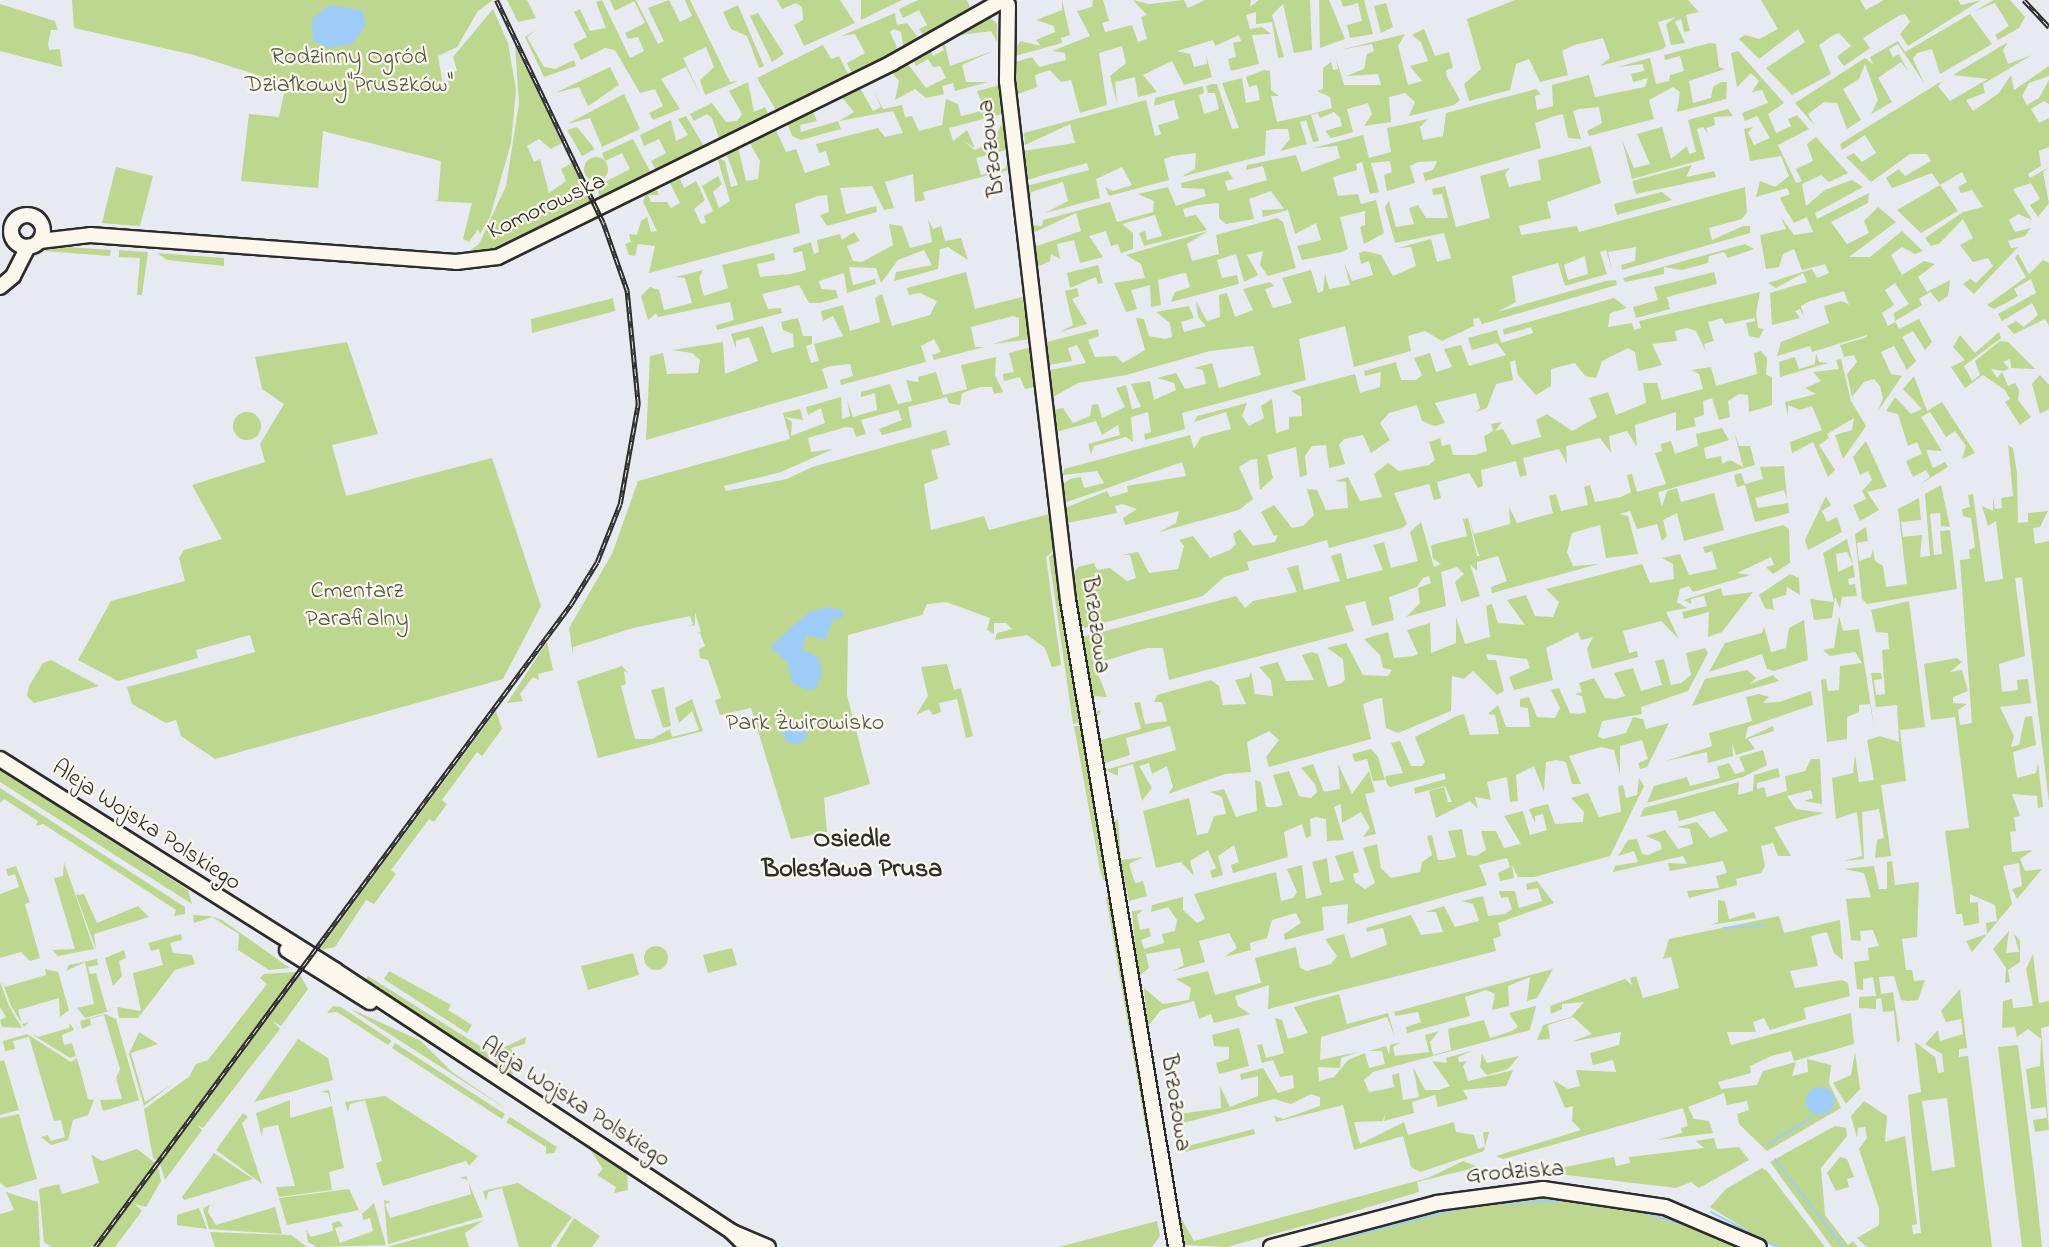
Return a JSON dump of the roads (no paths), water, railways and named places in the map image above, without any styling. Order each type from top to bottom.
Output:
[{"type":"street","name":"Komorowska","points":[[23,237],[64,235],[456,262],[498,258],[892,63],[1008,1]]},
{"type":"street","name":"Brzozowa","points":[[1008,1],[1005,64],[1070,609],[1176,1247]]},
{"type":"street","points":[[3,283],[23,237]]},
{"type":"street","name":"Aleja Wojska Polskiego","points":[[0,759],[268,932],[335,970],[394,1013],[732,1232],[768,1247]]},
{"type":"street","name":"Grodziska","points":[[1271,1247],[1437,1203],[1543,1189],[1665,1207],[1759,1247]]},
{"type":"street","name":"Aleja Wojska Polskiego","points":[[732,1232],[747,1247]]},
{"type":"water","points":[[329,5],[362,10],[366,25],[352,44],[330,48],[313,41],[312,19]]},
{"type":"water","points":[[827,607],[842,610],[844,618],[834,619],[825,640],[807,635],[802,649],[819,658],[822,673],[816,689],[805,690],[792,682],[787,662],[770,647],[809,612]]},
{"type":"water","points":[[795,720],[800,721],[806,727],[806,737],[800,743],[795,744],[790,743],[784,737],[783,732],[784,727],[790,721]]},
{"type":"water","points":[[1820,1087],[1830,1091],[1834,1101],[1830,1111],[1820,1115],[1810,1111],[1806,1101],[1810,1091]]},
{"type":"waterway","points":[[1724,928],[1765,925]]},
{"type":"waterway","points":[[1768,1144],[1813,1117]]},
{"type":"waterway","points":[[1775,1159],[1786,1174]]},
{"type":"waterway","points":[[1788,1176],[1843,1247]]},
{"type":"waterway","points":[[1307,1247],[1474,1205],[1575,1200]]},
{"type":"waterway","points":[[1631,1209],[1705,1231]]},
{"type":"waterway","points":[[1711,1212],[1777,1247]]},
{"type":"waterway","points":[[1722,1238],[1740,1247]]},
{"type":"railway","points":[[95,1247],[571,604],[597,562],[620,504],[638,404],[627,291],[603,223],[496,0]]},
{"type":"railway","points":[[2024,0],[2049,27]]},
{"type":"district","name":"Osiedle Bolesława Prusa","points":[[852,856]]},
{"type":"park label","name":"Rodzinny Ogród Działkowy\"Pruszków\"","points":[[349,72]]},
{"type":"park label","name":"Cmentarz Parafialny","points":[[357,606]]},
{"type":"park label","name":"Park Żwirowisko","points":[[805,724]]}]
